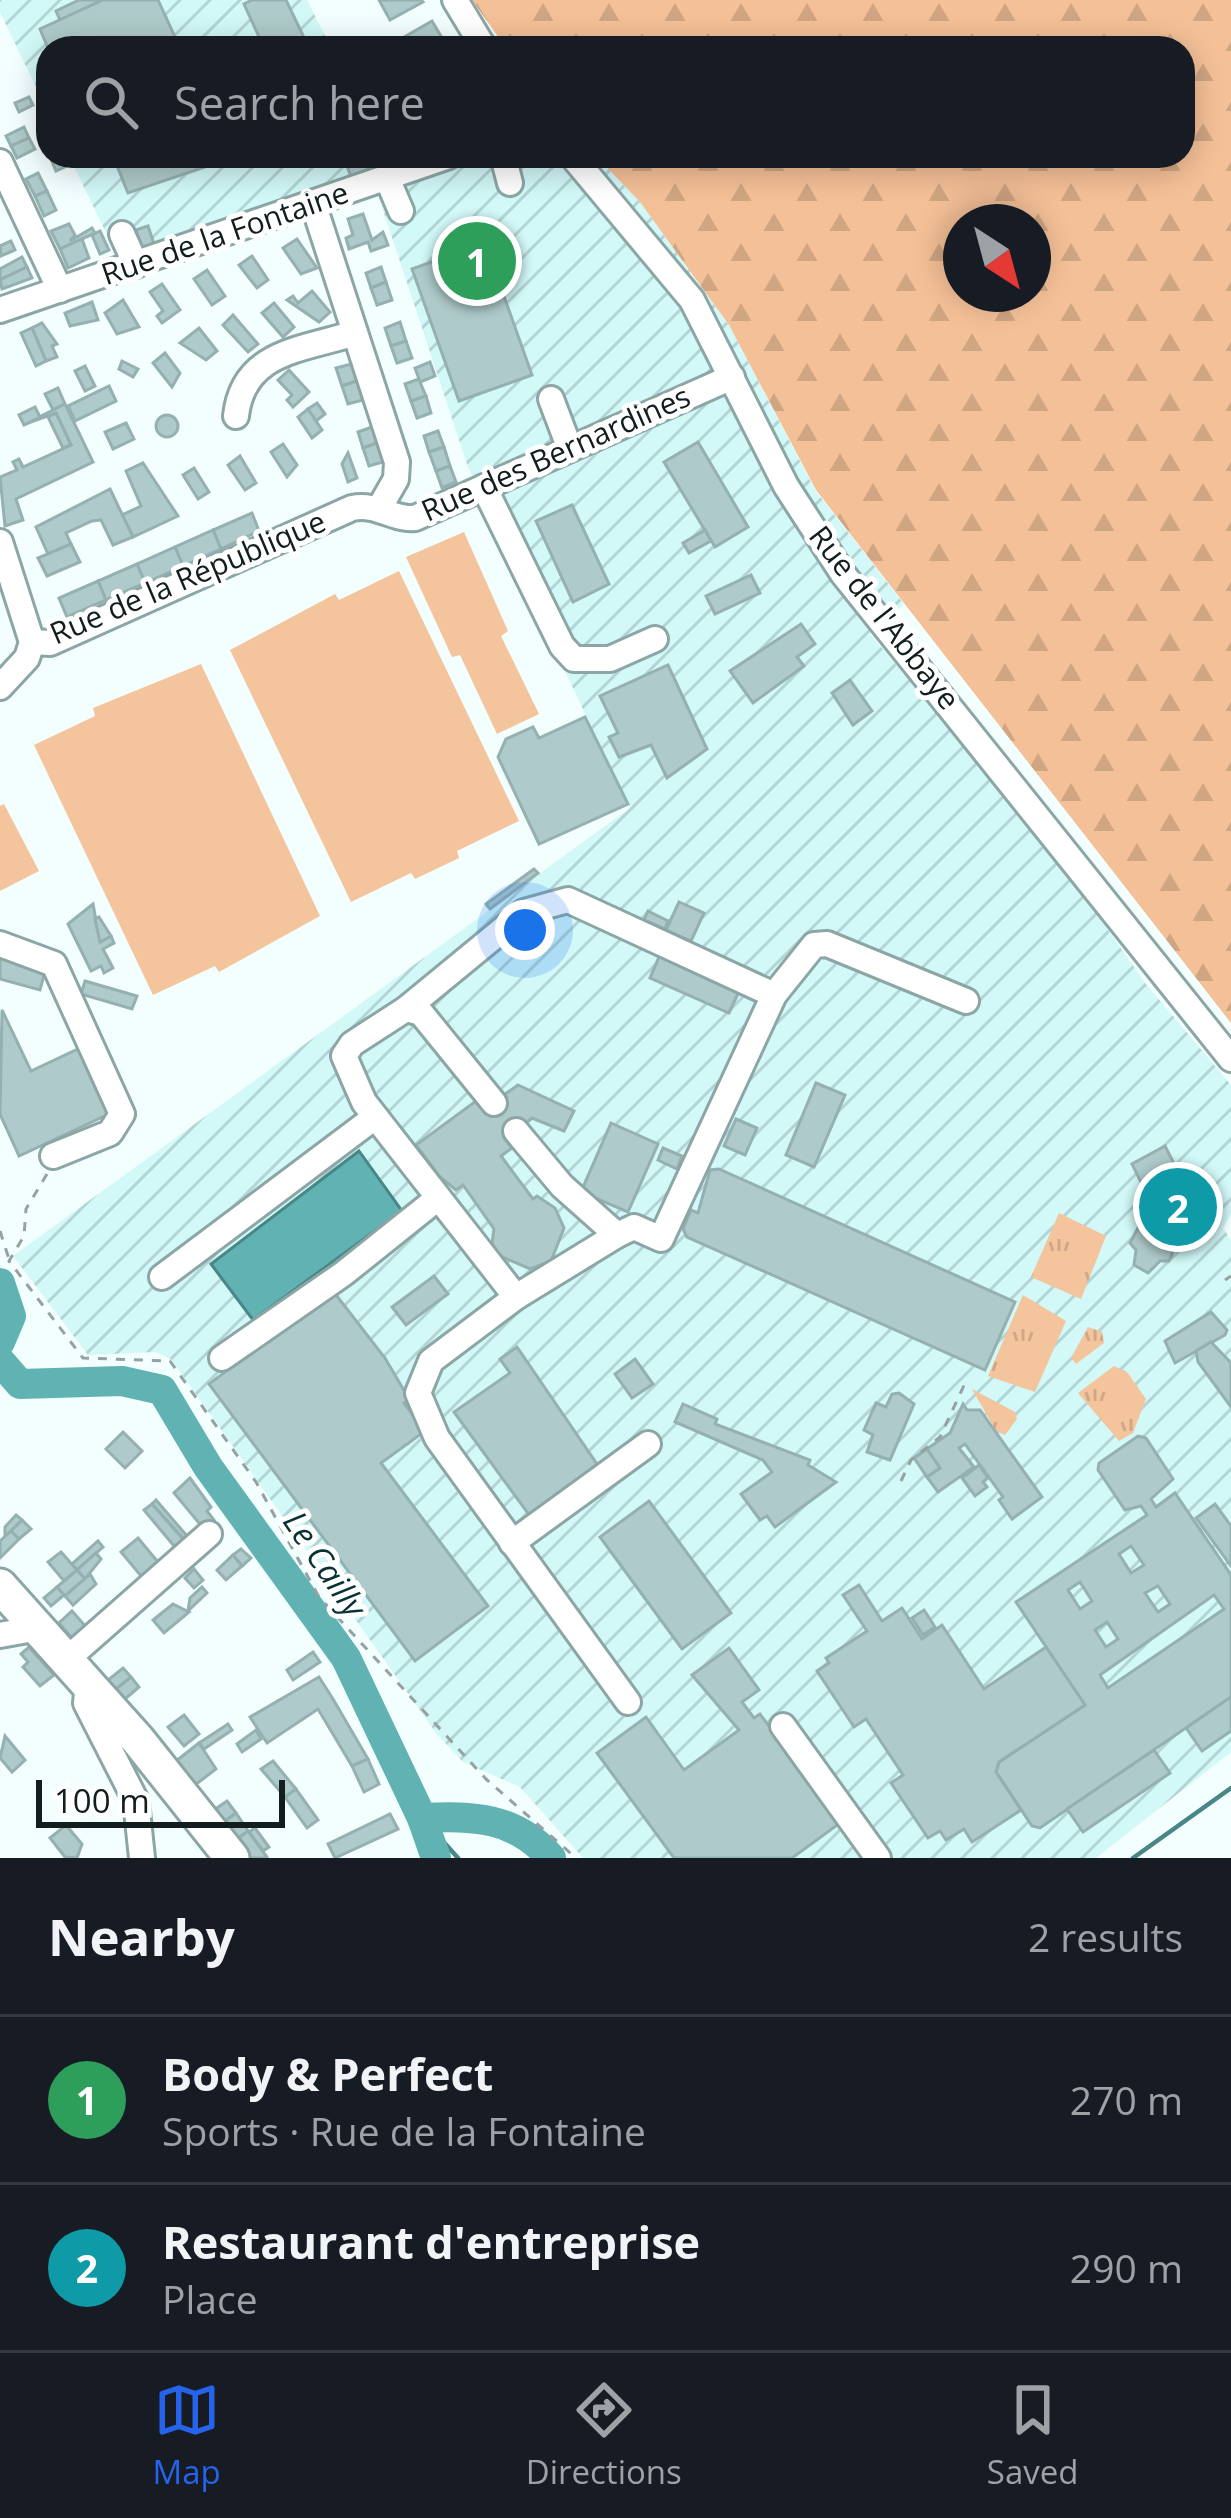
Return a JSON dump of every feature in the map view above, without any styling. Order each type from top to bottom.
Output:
[{"type":"main road","points":[[0,1586],[232,1858]]},
{"type":"street","points":[[455,0],[477,36]]},
{"type":"street","points":[[0,162],[60,290]]},
{"type":"street","name":"Rue de la Fontaine","points":[[0,310],[415,168]]},
{"type":"street","points":[[506,168],[510,183]]},
{"type":"street","name":"Rue de l'Abbaye","points":[[583,168],[664,261],[692,301],[786,486],[843,574],[1231,1060]]},
{"type":"street","points":[[387,178],[400,211]]},
{"type":"street","points":[[313,203],[398,471],[380,507]]},
{"type":"street","points":[[122,234],[136,265]]},
{"type":"street","points":[[236,416],[239,390],[260,364],[355,333]]},
{"type":"street","name":"Rue des Bernardines","points":[[380,507],[402,519],[415,518],[732,377]]},
{"type":"street","points":[[551,399],[571,449]]},
{"type":"street","points":[[484,487],[562,646],[574,659],[610,659],[656,639]]},
{"type":"street","name":"Rue de la République","points":[[32,642],[50,643],[332,515],[380,507]]},
{"type":"street","points":[[0,543],[32,642],[27,658],[0,687]]},
{"type":"street","points":[[516,1297],[375,1117],[346,1071],[344,1056],[352,1044],[406,1009],[524,912],[568,900],[774,995]]},
{"type":"street","points":[[0,944],[54,964],[122,1114],[110,1133],[53,1156]]},
{"type":"street","points":[[628,1702],[437,1438],[418,1393],[431,1361],[516,1297],[617,1235],[634,1227],[661,1239],[774,995],[814,945],[826,944],[966,1001]]},
{"type":"street","points":[[406,1009],[421,1013],[433,1025],[494,1102]]},
{"type":"street","points":[[162,1276],[375,1117]]},
{"type":"street","points":[[516,1131],[562,1186],[617,1235]]},
{"type":"street","points":[[222,1358],[343,1274],[438,1198]]},
{"type":"street","points":[[512,1544],[648,1444]]},
{"type":"street","points":[[142,1858],[136,1801],[86,1703],[77,1672],[209,1534]]},
{"type":"street","points":[[0,1635],[39,1628]]},
{"type":"street","points":[[783,1726],[878,1858]]},
{"type":"path","points":[[9,1261],[24,1236],[26,1209],[42,1189],[53,1156]]},
{"type":"path","points":[[0,1231],[9,1261],[83,1358],[170,1361],[256,1482],[319,1597],[486,1779],[576,1858]]},
{"type":"path","points":[[902,1481],[910,1460],[940,1437],[967,1379]]},
{"type":"shaded area","points":[[0,0],[307,0],[325,36],[36,36],[36,87],[0,12]]},
{"type":"shaded area","points":[[75,168],[388,168],[121,264]]},
{"type":"shaded area","points":[[401,168],[607,168],[640,202],[729,325],[815,490],[904,604],[870,634],[1053,852],[1146,984],[1231,1085],[1231,1214],[1223,1228],[1231,1240],[1231,1752],[1096,1858],[583,1858],[520,1787],[463,1762],[436,1733],[171,1359],[155,1352],[88,1355],[13,1256],[630,808],[468,467],[374,183]]},
{"type":"green space","points":[[472,0],[1231,0],[1231,1023],[816,490],[729,325],[640,202],[607,168],[1195,168],[1195,36],[498,36]]},
{"type":"green space","points":[[464,532],[508,631],[501,636],[539,714],[497,734],[460,655],[452,657],[406,557]]},
{"type":"green space","points":[[399,571],[519,821],[457,851],[459,858],[415,879],[411,873],[351,902],[230,650],[335,594],[339,600]]},
{"type":"green space","points":[[201,664],[320,916],[219,972],[215,966],[153,995],[34,745],[95,716],[93,708]]},
{"type":"green space","points":[[4,804],[39,871],[0,891],[0,806]]},
{"type":"green space","points":[[1059,1213],[1106,1236],[1081,1299],[1031,1277]]},
{"type":"green space","points":[[1023,1295],[1066,1321],[1035,1392],[988,1376]]},
{"type":"green space","points":[[1088,1327],[1102,1332],[1104,1343],[1076,1364],[1071,1358]]},
{"type":"green space","points":[[1114,1366],[1127,1372],[1146,1399],[1133,1433],[1119,1441],[1078,1393]]},
{"type":"green space","points":[[972,1389],[1015,1412],[1017,1419],[1005,1435],[996,1431]]},
{"type":"water","points":[[359,1151],[402,1211],[253,1320],[211,1264]]},
{"type":"building","points":[[79,0],[103,0],[60,20],[56,11]]},
{"type":"building","points":[[103,0],[158,0],[174,36],[43,36],[40,29]]},
{"type":"building","points":[[286,0],[303,36],[259,36],[244,4]]},
{"type":"building","points":[[379,0],[421,0],[423,2],[390,20]]},
{"type":"building","points":[[432,21],[441,36],[406,36]]},
{"type":"building","points":[[29,97],[33,105],[19,112],[15,103]]},
{"type":"building","points":[[24,127],[29,138],[11,146],[6,136]]},
{"type":"building","points":[[29,138],[35,149],[17,158],[11,146]]},
{"type":"building","points":[[118,168],[202,168],[128,193]]},
{"type":"building","points":[[348,168],[371,168],[372,170],[351,177]]},
{"type":"building","points":[[38,173],[47,191],[35,196],[26,179]]},
{"type":"building","points":[[47,191],[56,210],[44,216],[35,196]]},
{"type":"building","points":[[363,214],[372,240],[383,232],[388,245],[371,251],[368,242],[349,249],[346,238],[353,235],[348,219]]},
{"type":"building","points":[[69,224],[75,235],[70,241],[92,228],[95,233],[60,249],[51,231]]},
{"type":"building","points":[[148,226],[155,247],[143,252],[136,230]]},
{"type":"building","points":[[100,231],[109,250],[100,254],[92,235]]},
{"type":"building","points":[[82,239],[89,258],[68,268],[60,249]]},
{"type":"building","points":[[297,239],[317,268],[301,274],[283,248]]},
{"type":"building","points":[[11,241],[15,250],[1,256],[0,246]]},
{"type":"building","points":[[485,243],[532,375],[459,401],[412,269]]},
{"type":"building","points":[[252,256],[268,280],[257,288],[239,265]]},
{"type":"building","points":[[22,257],[27,267],[0,280],[0,269]]},
{"type":"building","points":[[27,267],[32,278],[2,289],[0,280]]},
{"type":"building","points":[[381,267],[386,282],[371,288],[366,273]]},
{"type":"building","points":[[207,270],[225,296],[212,305],[194,279]]},
{"type":"building","points":[[386,282],[392,300],[377,305],[371,288]]},
{"type":"building","points":[[162,284],[180,310],[162,323],[157,316],[163,311],[150,292]]},
{"type":"building","points":[[312,291],[330,312],[319,322],[287,300],[293,296],[298,303]]},
{"type":"building","points":[[123,300],[139,327],[117,334],[105,313]]},
{"type":"building","points":[[92,302],[98,320],[70,326],[65,313]]},
{"type":"building","points":[[274,303],[294,327],[283,337],[262,313]]},
{"type":"building","points":[[233,315],[258,344],[248,352],[223,325]]},
{"type":"building","points":[[400,322],[406,341],[391,346],[385,328]]},
{"type":"building","points":[[42,323],[57,344],[52,346],[57,357],[46,361],[32,328]]},
{"type":"building","points":[[32,328],[46,361],[36,366],[21,333]]},
{"type":"building","points":[[199,328],[217,351],[206,360],[180,343]]},
{"type":"building","points":[[406,341],[412,358],[397,363],[391,346]]},
{"type":"building","points":[[165,353],[180,373],[172,387],[153,363]]},
{"type":"building","points":[[122,361],[138,369],[133,377],[119,369]]},
{"type":"building","points":[[430,362],[435,376],[420,382],[426,396],[411,401],[405,384],[419,379],[415,368]]},
{"type":"building","points":[[351,364],[357,381],[342,386],[336,368]]},
{"type":"building","points":[[85,366],[95,386],[85,391],[75,371]]},
{"type":"building","points":[[289,370],[309,392],[293,407],[287,400],[292,395],[278,380]]},
{"type":"building","points":[[357,381],[363,400],[348,404],[342,386]]},
{"type":"building","points":[[109,386],[116,401],[75,421],[68,406]]},
{"type":"building","points":[[58,388],[65,404],[53,410],[45,394]]},
{"type":"building","points":[[426,396],[431,413],[417,418],[411,401]]},
{"type":"building","points":[[317,403],[325,414],[316,421],[308,409]]},
{"type":"building","points":[[65,404],[93,462],[16,499],[23,520],[5,526],[0,477],[17,470],[13,462],[19,459],[23,467],[71,445],[56,413],[25,424]]},
{"type":"building","points":[[35,407],[40,417],[24,425],[19,415]]},
{"type":"building","points":[[308,409],[322,430],[312,438],[298,417]]},
{"type":"building","points":[[56,413],[71,445],[63,448],[48,417]]},
{"type":"building","points":[[167,415],[178,426],[167,437],[156,426]]},
{"type":"building","points":[[126,423],[134,439],[113,449],[105,432]]},
{"type":"building","points":[[372,427],[377,443],[363,448],[358,432]]},
{"type":"building","points":[[438,431],[444,447],[429,452],[424,436]]},
{"type":"building","points":[[698,442],[748,527],[715,547],[664,462]]},
{"type":"building","points":[[377,443],[383,462],[369,466],[363,448]]},
{"type":"building","points":[[283,444],[297,465],[287,477],[271,452]]},
{"type":"building","points":[[444,447],[450,466],[436,471],[429,452]]},
{"type":"building","points":[[348,453],[357,478],[348,482],[342,464]]},
{"type":"building","points":[[240,456],[256,483],[245,490],[228,465]]},
{"type":"building","points":[[143,463],[178,516],[133,537],[122,515],[141,506],[126,471]]},
{"type":"building","points":[[450,466],[456,482],[442,488],[436,471]]},
{"type":"building","points":[[194,468],[209,492],[198,499],[183,475]]},
{"type":"building","points":[[110,489],[133,537],[113,545],[101,520],[92,521],[66,533],[71,544],[48,554],[36,527]]},
{"type":"building","points":[[572,505],[609,584],[573,602],[536,521]]},
{"type":"building","points":[[252,513],[259,531],[221,549],[213,530]]},
{"type":"building","points":[[213,530],[221,549],[183,566],[175,547]]},
{"type":"building","points":[[705,530],[711,541],[689,553],[683,543]]},
{"type":"building","points":[[71,544],[80,562],[47,576],[38,558]]},
{"type":"building","points":[[175,547],[183,566],[145,583],[137,564]]},
{"type":"building","points":[[137,564],[145,583],[106,600],[98,581]]},
{"type":"building","points":[[751,575],[760,593],[715,614],[706,596]]},
{"type":"building","points":[[98,581],[106,600],[67,617],[59,598]]},
{"type":"building","points":[[801,624],[815,644],[797,657],[804,666],[753,703],[730,671]]},
{"type":"building","points":[[668,665],[707,749],[667,778],[651,745],[619,757],[609,737],[618,733],[600,696]]},
{"type":"building","points":[[850,680],[872,711],[853,725],[832,693]]},
{"type":"building","points":[[585,717],[628,804],[539,844],[498,757],[506,739],[533,727],[539,738]]},
{"type":"building","points":[[534,869],[538,873],[490,909],[486,904]]},
{"type":"building","points":[[679,902],[704,913],[691,941],[666,930]]},
{"type":"building","points":[[93,904],[100,942],[111,936],[114,943],[103,949],[113,968],[104,973],[101,966],[91,971],[68,924]]},
{"type":"building","points":[[648,911],[668,921],[665,929],[644,920]]},
{"type":"building","points":[[99,917],[111,936],[100,942],[95,919]]},
{"type":"building","points":[[662,950],[742,985],[729,1013],[650,978]]},
{"type":"building","points":[[0,956],[46,968],[40,990],[0,979]]},
{"type":"building","points":[[85,981],[137,996],[132,1009],[81,994]]},
{"type":"building","points":[[2,1010],[31,1071],[80,1048],[111,1113],[19,1156],[0,1114]]},
{"type":"building","points":[[816,1083],[845,1095],[814,1167],[786,1155]]},
{"type":"building","points":[[518,1085],[574,1111],[564,1131],[532,1118],[505,1139],[512,1148],[501,1156],[533,1199],[537,1196],[555,1208],[564,1228],[551,1261],[530,1269],[500,1256],[492,1243],[494,1229],[463,1185],[456,1190],[439,1176],[416,1145],[476,1101],[483,1110]]},
{"type":"building","points":[[736,1119],[757,1128],[745,1155],[724,1146]]},
{"type":"building","points":[[611,1123],[658,1144],[628,1212],[581,1192]]},
{"type":"building","points":[[1165,1146],[1184,1183],[1200,1176],[1205,1217],[1200,1234],[1184,1227],[1169,1261],[1160,1261],[1148,1273],[1134,1265],[1136,1250],[1130,1243],[1151,1203],[1132,1164]]},
{"type":"building","points":[[663,1148],[682,1156],[677,1169],[658,1160]]},
{"type":"building","points":[[719,1169],[1015,1302],[985,1370],[687,1237],[683,1229],[691,1210],[698,1213],[710,1170]]},
{"type":"building","points":[[434,1276],[448,1294],[406,1325],[392,1307]]},
{"type":"building","points":[[333,1291],[385,1358],[409,1399],[404,1403],[425,1431],[381,1463],[488,1606],[415,1661],[209,1384]]},
{"type":"building","points":[[1211,1312],[1227,1330],[1225,1335],[1175,1363],[1165,1341]]},
{"type":"building","points":[[1211,1342],[1231,1363],[1231,1407],[1198,1362],[1196,1351]]},
{"type":"building","points":[[517,1347],[601,1470],[532,1519],[454,1412],[510,1373],[500,1359]]},
{"type":"building","points":[[635,1359],[653,1384],[632,1398],[615,1374]]},
{"type":"building","points":[[899,1393],[914,1404],[890,1460],[867,1452],[873,1435],[864,1430],[876,1403],[886,1407],[892,1394]]},
{"type":"building","points":[[683,1404],[717,1419],[715,1424],[810,1460],[808,1465],[836,1482],[775,1527],[767,1516],[760,1520],[741,1494],[772,1472],[763,1460],[675,1422]]},
{"type":"building","points":[[963,1404],[967,1410],[980,1410],[1042,1497],[1012,1519],[999,1500],[1003,1497],[965,1444],[959,1448],[974,1467],[938,1492],[927,1477],[940,1468],[927,1449],[950,1433]]},
{"type":"building","points":[[123,1432],[142,1451],[125,1468],[106,1449]]},
{"type":"building","points":[[1138,1436],[1146,1438],[1173,1479],[1151,1499],[1156,1507],[1175,1493],[1231,1575],[1231,1697],[1040,1828],[1032,1826],[996,1772],[999,1762],[1085,1705],[1016,1602],[1147,1515],[1141,1506],[1125,1510],[1098,1470],[1099,1463]],"holes":[[[1131,1546],[1144,1565],[1131,1573],[1119,1554]],[[1080,1582],[1092,1601],[1080,1609],[1068,1590]],[[1158,1586],[1170,1604],[1158,1612],[1145,1593]],[[1214,1595],[1224,1609],[1108,1688],[1100,1675]],[[1107,1622],[1118,1639],[1106,1647],[1095,1630]]]},
{"type":"building","points":[[927,1449],[940,1468],[927,1477],[914,1458]]},
{"type":"building","points":[[979,1465],[988,1478],[983,1482],[987,1487],[975,1496],[962,1478]]},
{"type":"building","points":[[190,1478],[211,1507],[207,1511],[214,1520],[204,1529],[174,1493]]},
{"type":"building","points":[[156,1500],[187,1536],[184,1539],[152,1504]]},
{"type":"building","points":[[649,1501],[731,1613],[682,1649],[600,1537]]},
{"type":"building","points":[[152,1504],[188,1545],[179,1552],[144,1510]]},
{"type":"building","points":[[1215,1504],[1231,1526],[1231,1566],[1196,1518]]},
{"type":"building","points":[[16,1515],[22,1520],[5,1537],[5,1527]]},
{"type":"building","points":[[22,1520],[31,1529],[19,1539],[11,1531]]},
{"type":"building","points":[[11,1531],[19,1539],[0,1558],[0,1541]]},
{"type":"building","points":[[138,1538],[158,1562],[141,1576],[121,1552]]},
{"type":"building","points":[[98,1541],[103,1547],[77,1570],[72,1564]]},
{"type":"building","points":[[241,1549],[251,1558],[242,1566],[233,1555]]},
{"type":"building","points":[[61,1552],[77,1570],[64,1581],[48,1562]]},
{"type":"building","points":[[96,1553],[101,1559],[85,1579],[77,1570]]},
{"type":"building","points":[[233,1555],[242,1566],[226,1580],[217,1570]]},
{"type":"building","points":[[194,1569],[203,1580],[194,1588],[185,1578]]},
{"type":"building","points":[[77,1570],[85,1579],[65,1596],[57,1587]]},
{"type":"building","points":[[90,1574],[96,1584],[73,1605],[65,1596]]},
{"type":"building","points":[[859,1585],[882,1621],[902,1608],[922,1639],[942,1625],[984,1689],[1046,1647],[1085,1705],[999,1762],[996,1772],[1021,1810],[972,1842],[964,1829],[946,1840],[940,1831],[928,1838],[891,1783],[903,1775],[866,1719],[854,1727],[817,1671],[829,1663],[826,1658],[867,1631],[843,1595]]},
{"type":"building","points":[[57,1587],[64,1595],[51,1606],[44,1598]]},
{"type":"building","points":[[202,1587],[207,1593],[188,1611],[190,1598]]},
{"type":"building","points":[[173,1604],[189,1612],[164,1633],[153,1620]]},
{"type":"building","points":[[924,1610],[935,1627],[923,1635],[912,1618]]},
{"type":"building","points":[[72,1611],[87,1628],[76,1643],[59,1623]]},
{"type":"building","points":[[29,1647],[54,1675],[40,1686],[23,1667],[28,1662],[21,1654]]},
{"type":"building","points":[[729,1648],[759,1690],[742,1702],[754,1718],[760,1714],[840,1823],[792,1858],[674,1858],[597,1753],[646,1717],[684,1770],[739,1730],[692,1675]]},
{"type":"building","points":[[313,1652],[320,1662],[293,1680],[287,1670]]},
{"type":"building","points":[[123,1668],[131,1677],[115,1690],[107,1681]]},
{"type":"building","points":[[131,1677],[139,1687],[124,1700],[115,1690]]},
{"type":"building","points":[[319,1677],[368,1759],[352,1766],[318,1709],[267,1743],[250,1717]]},
{"type":"building","points":[[1231,1697],[1231,1731],[1202,1751],[1186,1728]]},
{"type":"building","points":[[184,1715],[199,1734],[184,1746],[168,1727]]},
{"type":"building","points":[[228,1724],[232,1730],[204,1749],[199,1743]]},
{"type":"building","points":[[256,1730],[261,1739],[242,1752],[237,1744]]},
{"type":"building","points":[[5,1736],[25,1760],[12,1772],[0,1758]]},
{"type":"building","points":[[199,1743],[216,1769],[195,1785],[176,1761]]},
{"type":"building","points":[[1154,1750],[1170,1773],[1083,1832],[1067,1809]]},
{"type":"building","points":[[368,1759],[379,1784],[364,1792],[352,1766]]},
{"type":"building","points":[[273,1761],[296,1789],[285,1797],[261,1769]]},
{"type":"building","points":[[296,1789],[318,1820],[307,1828],[285,1797]]},
{"type":"building","points":[[227,1801],[236,1813],[223,1823],[214,1810]]},
{"type":"building","points":[[236,1813],[248,1831],[236,1840],[223,1823]]},
{"type":"building","points":[[390,1814],[398,1829],[335,1858],[328,1844]]},
{"type":"building","points":[[66,1825],[82,1844],[77,1858],[65,1857],[50,1838]]},
{"type":"building","points":[[255,1828],[269,1847],[263,1851],[249,1832]]},
{"type":"building","points":[[248,1831],[266,1858],[249,1858],[236,1840]]},
{"type":"waterway","points":[[0,1283],[11,1316],[0,1342]]},
{"type":"waterway","name":"Le Cailly","points":[[0,1361],[20,1384],[122,1381],[162,1390],[208,1467],[346,1658],[422,1818],[476,1819],[508,1826],[551,1858]]},
{"type":"waterway","points":[[1133,1858],[1231,1788]]},
{"type":"waterway","points":[[422,1818],[458,1858]]},
{"type":"waterway","points":[[422,1818],[436,1858]]},
{"type":"place","name":"Body & Perfect","points":[[477,261]]},
{"type":"place","name":"Restaurant d'entreprise","points":[[1178,1207]]}]
